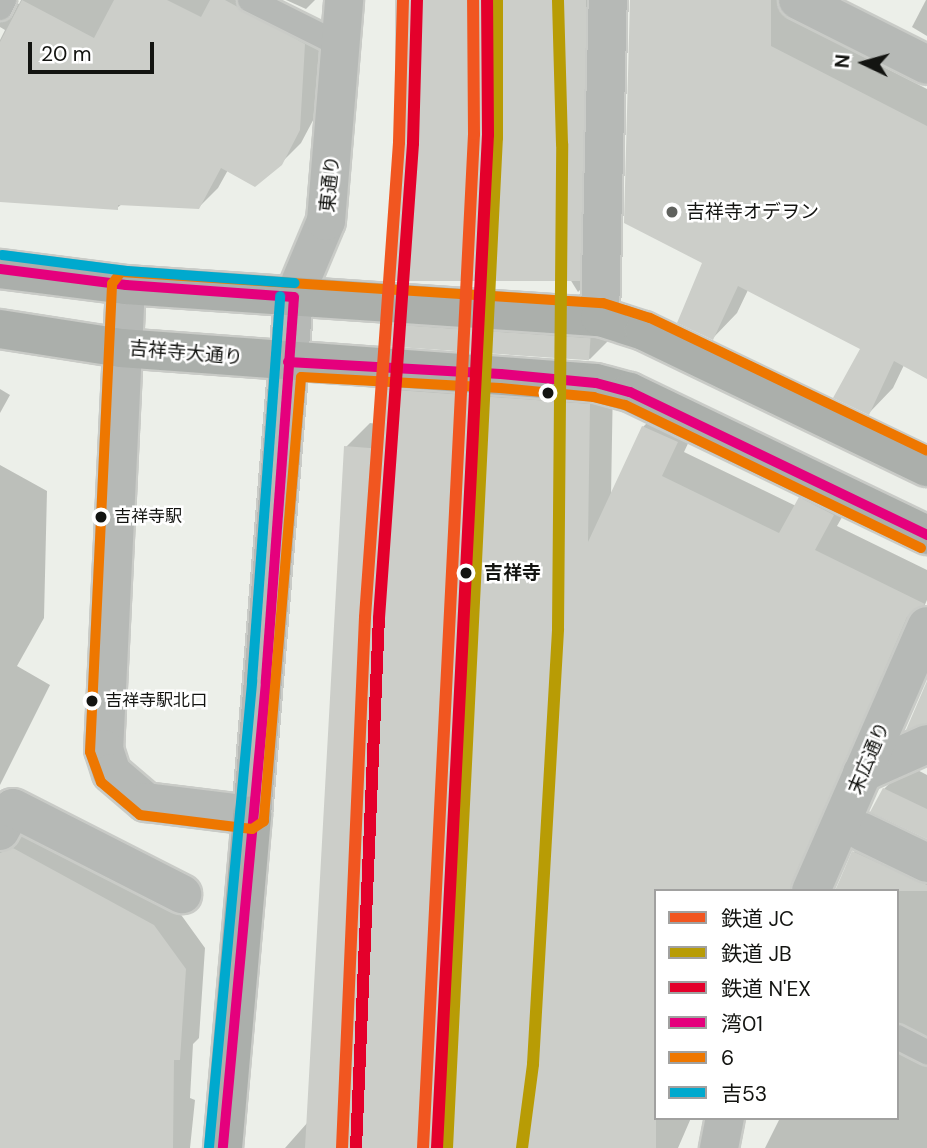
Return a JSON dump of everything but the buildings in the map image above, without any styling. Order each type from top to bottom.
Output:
[{"type":"street","name":"東通り","points":[[252,815],[294,297],[326,221],[344,0]]},
{"type":"street","points":[[600,317],[608,0]]},
{"type":"street","points":[[798,0],[927,65]]},
{"type":"street","points":[[0,269],[126,285],[600,317],[644,331],[927,467]]},
{"type":"street","points":[[126,285],[104,749],[107,761],[120,782],[146,802],[252,815],[223,1148]]},
{"type":"street","name":"吉祥寺大通り","points":[[0,329],[121,348],[596,383],[630,391],[927,535]]},
{"type":"street","name":"末広通り","points":[[812,889],[927,626]]},
{"type":"street","points":[[862,773],[927,744]]},
{"type":"street","points":[[7,820],[182,894]]},
{"type":"street","points":[[863,832],[927,863]]},
{"type":"street","points":[[719,1148],[725,1120]]},
{"type":"lane","points":[[0,8],[4,0]]},
{"type":"lane","points":[[250,0],[340,45]]},
{"type":"lane","points":[[899,1038],[927,1052]]},
{"type":"rail line","name":"JC","points":[[342,1148],[365,617],[399,142],[403,0]]},
{"type":"rail line","name":"N'EX","points":[[356,1148],[379,618],[413,143],[417,0]]},
{"type":"rail line","name":"JC","points":[[423,1148],[474,134],[473,0]]},
{"type":"rail line","name":"N'EX","points":[[437,1148],[488,135],[487,0]]},
{"type":"rail line","name":"JB","points":[[447,1148],[497,138],[497,0]]},
{"type":"rail line","name":"JB","points":[[522,1148],[533,1064],[558,629],[562,144],[558,0]]},
{"type":"transit line","name":"吉53","points":[[2,255],[127,271],[295,283]]},
{"type":"transit line","name":"湾01","points":[[0,269],[126,285],[294,297],[266,682],[223,1148]]},
{"type":"transit line","name":"6","points":[[921,548],[625,405],[594,397],[500,388],[301,377],[264,821],[252,829],[140,815],[101,782],[90,752],[112,284],[121,272],[603,303],[650,318],[927,451]]},
{"type":"transit line","name":"吉53","points":[[209,1147],[252,681],[280,296]]},
{"type":"transit line","name":"湾01","points":[[288,362],[501,374],[596,383],[630,392],[927,535]]},
{"type":"place","name":"吉祥寺オデヲン","points":[[672,212]]},
{"type":"place","name":"吉祥寺駅","points":[[101,517]]},
{"type":"place","name":"吉祥寺","points":[[466,573]]},
{"type":"place","name":"吉祥寺駅北口","points":[[92,701]]}]
